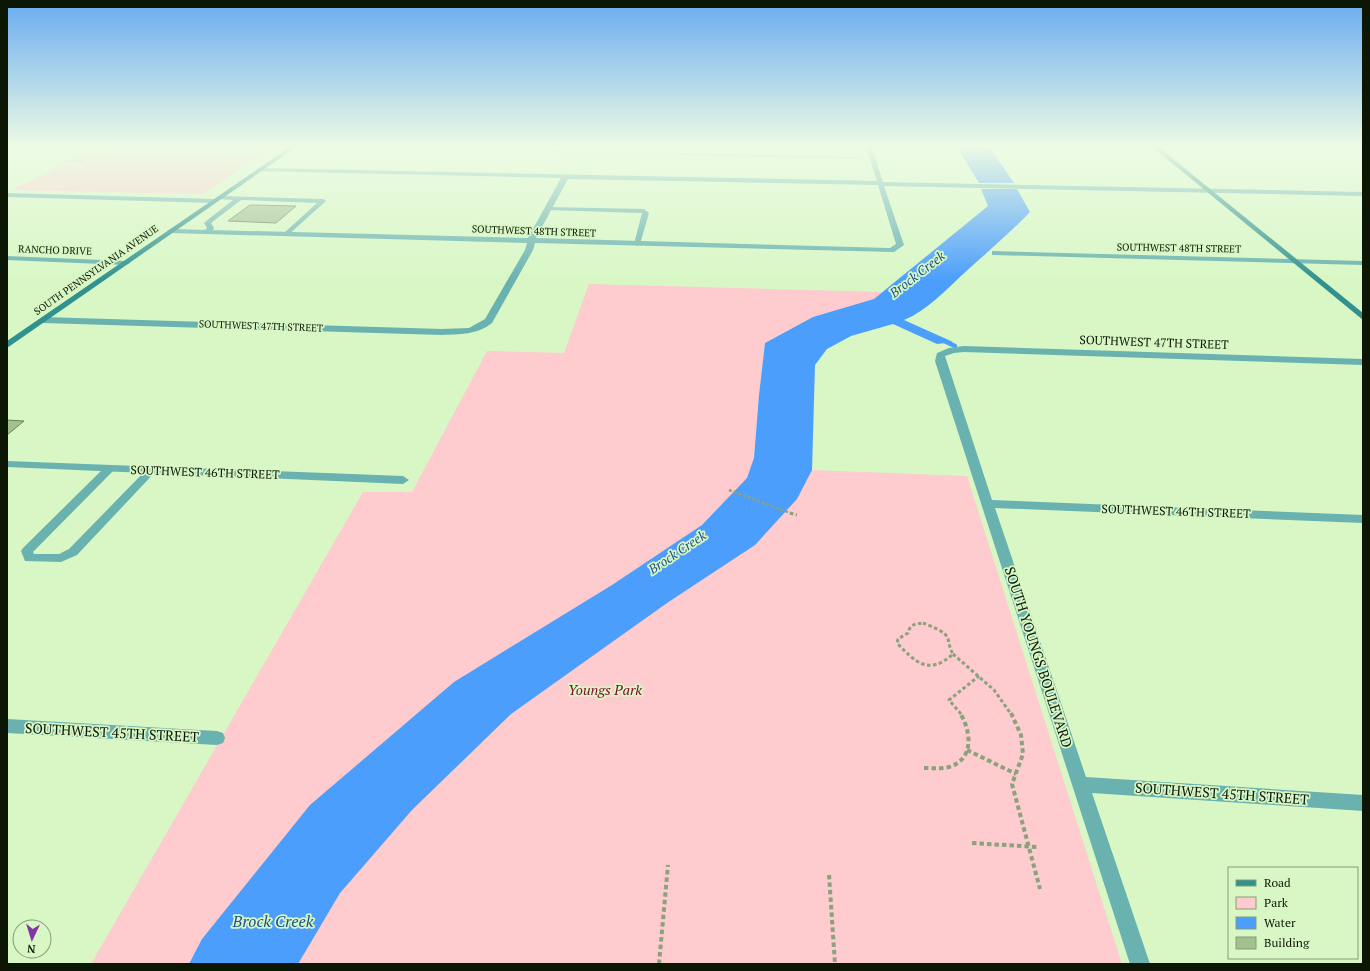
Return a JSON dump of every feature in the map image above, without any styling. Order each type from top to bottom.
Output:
[{"type":"main road","name":"SOUTH PENNSYLVANIA AVENUE","points":[[7,344],[230,190]]},
{"type":"main road","points":[[1210,191],[1363,318]]},
{"type":"street","points":[[532,240],[558,190]]},
{"type":"street","name":"SOUTHWEST 48TH STREET","points":[[171,231],[882,250],[897,248],[900,245],[883,190]]},
{"type":"street","points":[[1177,190],[1363,194]]},
{"type":"street","points":[[7,195],[217,199]]},
{"type":"street","name":"SOUTHWEST 47TH STREET","points":[[43,320],[457,332],[478,328],[484,325],[494,314],[529,250],[532,240]]},
{"type":"street","name":"SOUTHWEST 48TH STREET","points":[[995,253],[1363,263]]},
{"type":"street","name":"RANCHO DRIVE","points":[[7,258],[126,262]]},
{"type":"street","name":"SOUTHWEST 47TH STREET","points":[[944,352],[964,349],[1363,362]]},
{"type":"street","name":"SOUTH YOUNGS BOULEVARD","points":[[944,352],[940,355],[940,361],[1140,964]]},
{"type":"street","name":"SOUTHWEST 46TH STREET","points":[[7,464],[403,480]]},
{"type":"street","name":"SOUTHWEST 46TH STREET","points":[[988,504],[1363,519]]},
{"type":"street","name":"SOUTHWEST 45TH STREET","points":[[7,726],[217,738]]},
{"type":"street","name":"SOUTHWEST 45TH STREET","points":[[1081,784],[1363,803]]},
{"type":"lane","points":[[206,232],[211,228],[207,223],[240,198]]},
{"type":"lane","points":[[217,199],[240,198],[324,201],[286,234]]},
{"type":"lane","points":[[548,208],[644,211],[646,213],[637,244]]},
{"type":"lane","points":[[110,468],[27,551],[29,558],[61,558],[73,552],[152,470]]},
{"type":"path","points":[[729,490],[797,514]]},
{"type":"path","points":[[953,654],[942,663],[936,665],[920,663],[914,661],[897,643],[898,639],[908,633],[909,628],[913,624],[923,623],[930,625],[945,634],[948,638],[948,646],[953,654],[979,676],[1005,703],[1016,720],[1021,735],[1023,754],[1012,784],[1040,890]]},
{"type":"path","points":[[924,768],[945,768],[957,764],[967,750],[970,733],[966,721],[959,708],[948,700],[979,676]]},
{"type":"path","points":[[967,750],[1016,774]]},
{"type":"path","points":[[972,843],[1037,848]]},
{"type":"path","points":[[659,964],[668,865]]},
{"type":"path","points":[[829,875],[835,964]]},
{"type":"green space","points":[[26,190],[209,190],[203,194]]},
{"type":"green space","name":"Youngs Park","points":[[589,284],[882,292],[874,300],[813,317],[765,343],[754,458],[812,470],[967,476],[1122,964],[91,964],[363,492],[412,492],[487,351],[564,353]]},
{"type":"water","name":"Brock Creek","points":[[982,190],[1018,190],[1030,212],[920,312],[904,320],[953,342],[937,344],[893,324],[851,336],[827,349],[815,365],[812,470],[797,499],[755,545],[667,603],[511,714],[412,810],[340,893],[298,964],[189,964],[202,939],[310,805],[454,682],[612,585],[702,525],[747,478],[754,458],[765,343],[813,317],[874,299],[988,206]]},
{"type":"building","points":[[250,205],[296,206],[276,223],[228,221]]},
{"type":"building","points":[[7,420],[24,421],[7,435]]},
{"type":"waterway","points":[[942,340],[955,346]]}]
